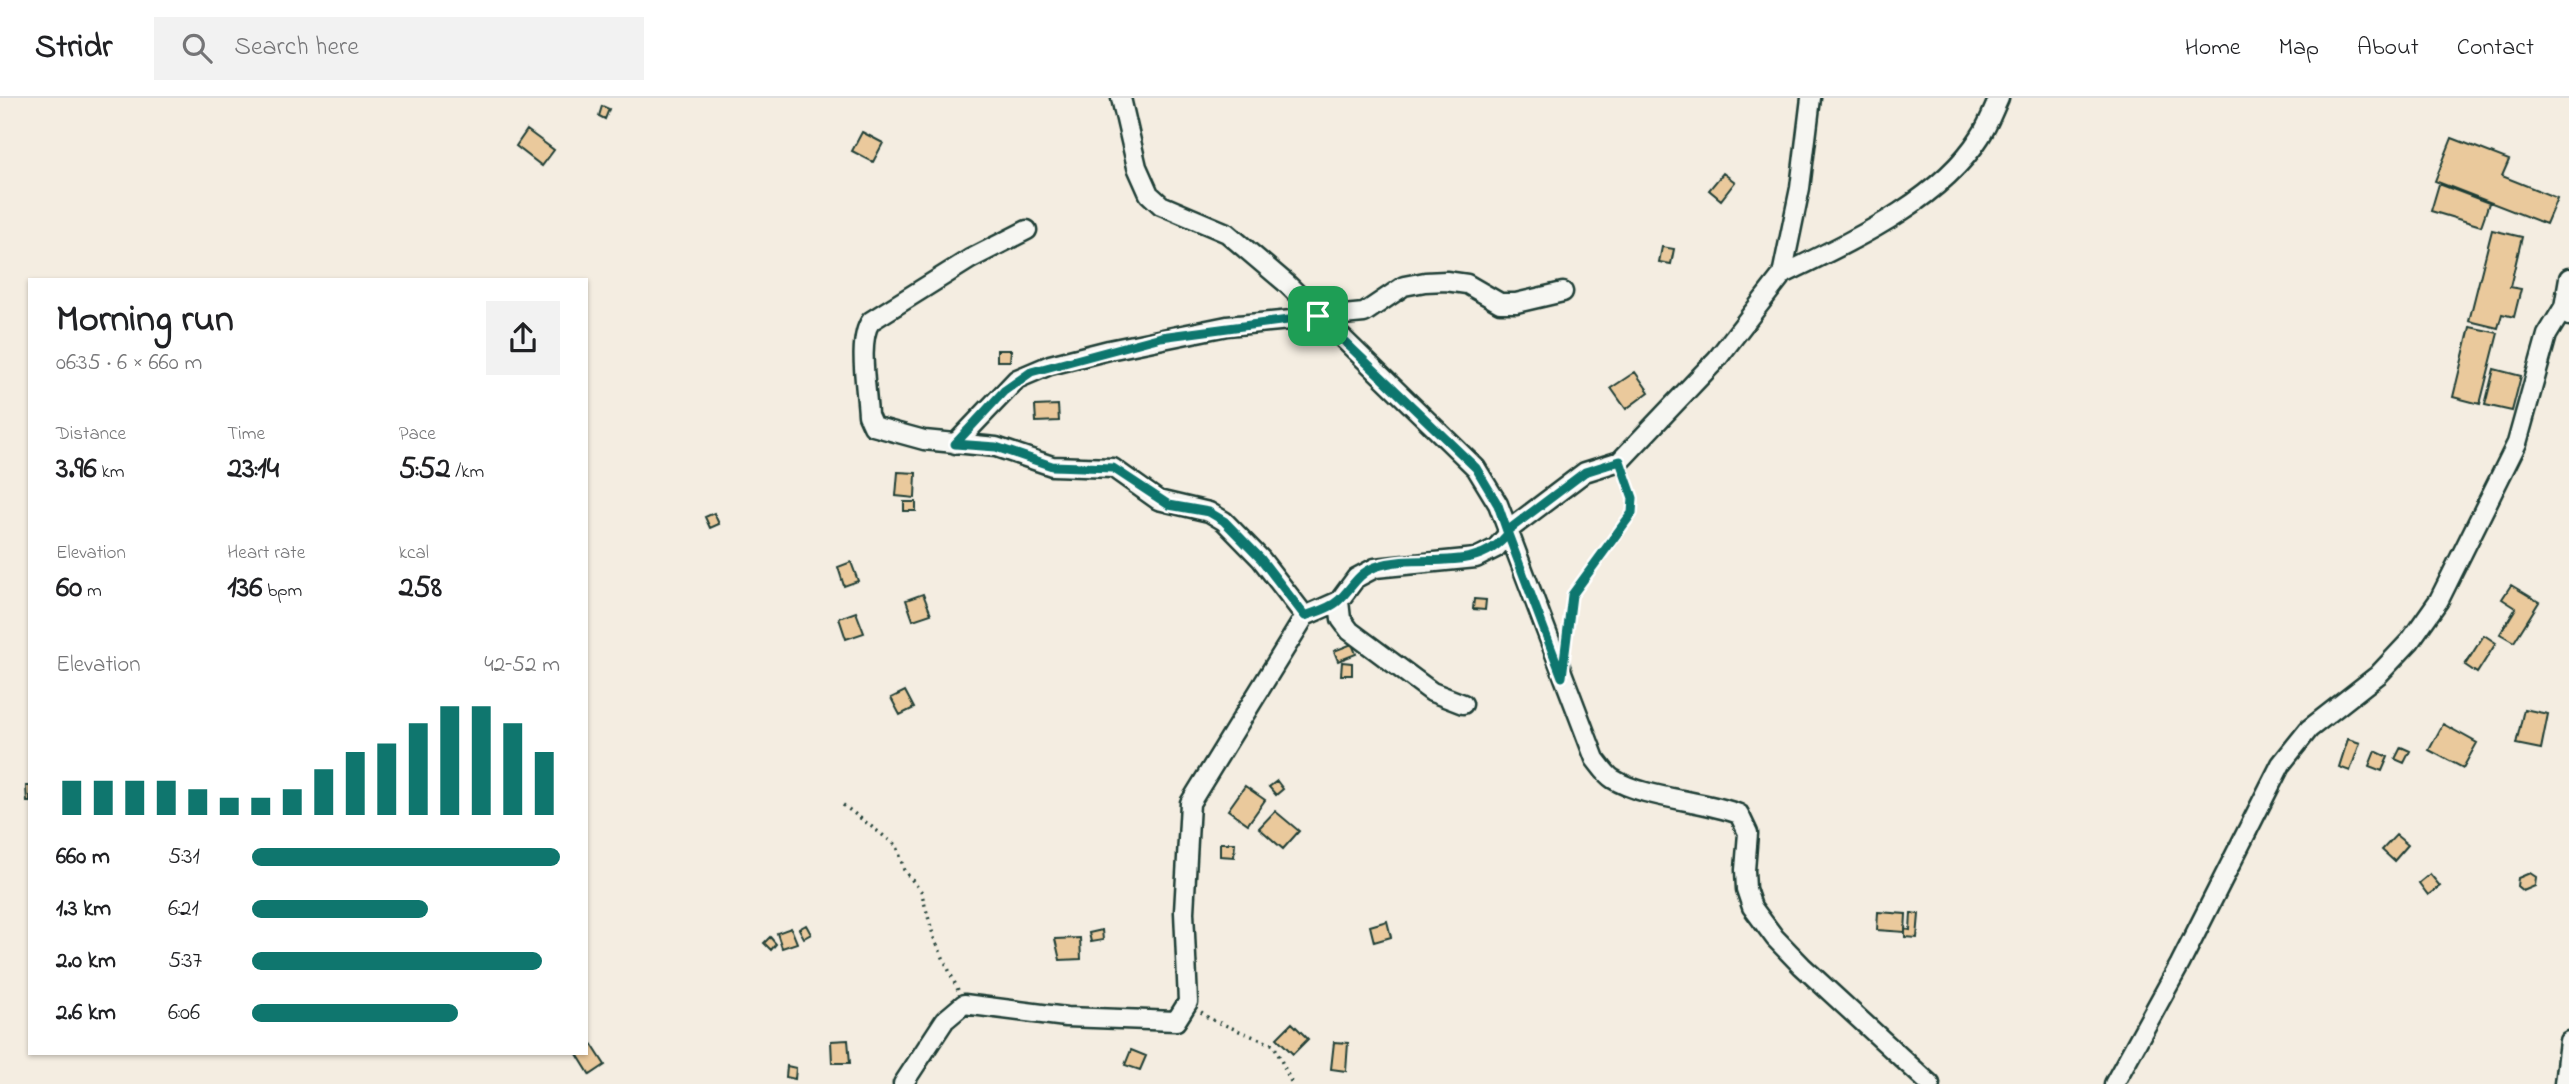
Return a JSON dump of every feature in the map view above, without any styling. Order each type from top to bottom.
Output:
[{"type":"street","points":[[1121,98],[1137,167],[1149,194],[1161,205],[1227,233],[1286,284],[1476,468],[1498,505],[1595,759],[1613,779],[1646,792],[1710,803],[1739,814],[1748,833],[1745,879],[1752,907],[1775,938],[1802,965],[1930,1084]]},
{"type":"street","points":[[903,1084],[945,1020],[964,1004],[1066,1017],[1161,1023],[1176,1021],[1188,1003],[1184,912],[1190,803],[1305,616],[1339,601],[1356,578],[1375,568],[1476,558],[1496,548],[1508,532],[1585,472],[1620,461],[1717,359],[1782,275],[1800,188],[1811,98]]},
{"type":"street","points":[[1782,275],[1844,246],[1949,174],[1980,138],[2000,98]]},
{"type":"street","points":[[1027,230],[970,259],[870,321],[864,329],[868,415],[873,426],[955,444],[996,447],[1052,466],[1113,468],[1169,505],[1209,512],[1224,521],[1261,559],[1305,616]]},
{"type":"street","points":[[2114,1084],[2180,964],[2281,764],[2309,729],[2378,675],[2410,641],[2439,600],[2517,443],[2547,335],[2566,312],[2569,278]]},
{"type":"street","points":[[955,444],[1004,391],[1031,372],[1161,337],[1318,316],[1364,313],[1404,286],[1424,282],[1467,284],[1500,303],[1516,303],[1563,292]]},
{"type":"street","points":[[1339,601],[1341,619],[1350,631],[1432,692],[1463,704]]},
{"type":"street","points":[[2564,1084],[2569,1041]]},
{"type":"path","points":[[1566,641],[1572,595],[1632,513],[1633,498],[1620,461]]},
{"type":"path","points":[[843,805],[897,846],[904,870],[921,891],[934,938],[964,1004]]},
{"type":"path","points":[[1188,1003],[1210,1019],[1274,1045],[1292,1084]]},
{"type":"building","points":[[602,106],[609,109],[605,119],[599,116]]},
{"type":"building","points":[[527,130],[554,150],[542,166],[516,146]]},
{"type":"building","points":[[862,132],[883,143],[873,162],[852,151]]},
{"type":"building","points":[[2452,138],[2509,160],[2502,176],[2557,198],[2546,224],[2435,181]]},
{"type":"building","points":[[1723,173],[1735,182],[1721,200],[1709,190]]},
{"type":"building","points":[[2439,184],[2489,203],[2481,226],[2431,211]]},
{"type":"building","points":[[2492,230],[2522,237],[2510,287],[2521,289],[2514,317],[2502,314],[2498,328],[2469,321]]},
{"type":"building","points":[[1662,247],[1674,249],[1671,264],[1659,262]]},
{"type":"building","points":[[2470,327],[2498,333],[2480,404],[2453,397]]},
{"type":"building","points":[[997,350],[1011,350],[1010,361],[997,361]]},
{"type":"building","points":[[2494,369],[2521,376],[2512,411],[2485,405]]},
{"type":"building","points":[[1635,372],[1649,392],[1626,409],[1611,388]]},
{"type":"building","points":[[1058,405],[1059,421],[1036,422],[1035,406]]},
{"type":"building","points":[[898,472],[916,473],[915,498],[896,496]]},
{"type":"building","points":[[904,502],[916,502],[916,511],[904,511]]},
{"type":"building","points":[[714,513],[719,524],[710,528],[705,517]]},
{"type":"building","points":[[851,562],[858,581],[844,586],[838,567]]},
{"type":"building","points":[[2511,585],[2539,602],[2514,642],[2500,634],[2516,608],[2502,599]]},
{"type":"building","points":[[923,594],[931,614],[913,620],[906,600]]},
{"type":"building","points":[[1474,599],[1486,600],[1485,610],[1473,609]]},
{"type":"building","points":[[856,612],[864,633],[846,639],[839,618]]},
{"type":"building","points":[[2484,635],[2496,643],[2477,673],[2465,665]]},
{"type":"building","points":[[1352,644],[1356,654],[1338,661],[1334,651]]},
{"type":"building","points":[[1342,662],[1352,663],[1352,675],[1341,675]]},
{"type":"building","points":[[905,691],[914,708],[900,715],[891,698]]},
{"type":"building","points":[[2524,709],[2548,714],[2541,749],[2516,744]]},
{"type":"building","points":[[2443,724],[2477,743],[2463,768],[2429,750]]},
{"type":"building","points":[[2348,739],[2360,743],[2350,771],[2339,767]]},
{"type":"building","points":[[2401,747],[2410,751],[2404,763],[2395,759]]},
{"type":"building","points":[[2375,751],[2388,757],[2382,771],[2369,766]]},
{"type":"building","points":[[1277,781],[1283,789],[1276,795],[1269,787]]},
{"type":"building","points":[[1245,786],[1265,800],[1248,824],[1228,810]]},
{"type":"building","points":[[1275,811],[1299,831],[1283,849],[1259,828]]},
{"type":"building","points":[[2396,835],[2408,845],[2394,861],[2382,850]]},
{"type":"building","points":[[1220,843],[1235,843],[1234,857],[1220,856]]},
{"type":"building","points":[[2530,873],[2536,877],[2535,886],[2523,891],[2517,886],[2518,878]]},
{"type":"building","points":[[2430,874],[2440,886],[2428,895],[2419,883]]},
{"type":"building","points":[[1878,912],[1906,914],[1905,932],[1877,930]]},
{"type":"building","points":[[1911,913],[1919,914],[1917,938],[1905,937],[1905,929],[1910,930]]},
{"type":"building","points":[[1387,921],[1391,937],[1374,942],[1370,926]]},
{"type":"building","points":[[806,925],[811,934],[804,938],[799,929]]},
{"type":"building","points":[[791,928],[797,943],[782,948],[777,933]]},
{"type":"building","points":[[1102,930],[1103,940],[1091,942],[1089,933]]},
{"type":"building","points":[[770,937],[776,944],[771,950],[764,943]]},
{"type":"building","points":[[1080,938],[1081,959],[1060,960],[1055,939]]},
{"type":"building","points":[[1292,1023],[1308,1039],[1293,1054],[1277,1038]]},
{"type":"building","points":[[848,1040],[850,1063],[832,1063],[831,1041]]},
{"type":"building","points":[[588,1041],[605,1065],[590,1075],[578,1055],[588,1055]]},
{"type":"building","points":[[1334,1042],[1348,1043],[1346,1071],[1331,1069]]},
{"type":"building","points":[[1131,1050],[1146,1056],[1140,1070],[1125,1065]]},
{"type":"building","points":[[787,1066],[796,1068],[795,1079],[786,1077]]},
{"type":"route","points":[[1318,316],[1476,468],[1498,505],[1507,531],[1563,486],[1585,472],[1620,461],[1628,476],[1633,498],[1632,513],[1572,595],[1562,677],[1508,534],[1496,548],[1476,558],[1375,568],[1356,578],[1339,601],[1305,616],[1261,559],[1224,521],[1209,512],[1192,507],[1177,507],[1158,500],[1113,468],[1052,466],[996,447],[955,444],[1017,379],[1050,365],[1161,337],[1227,326],[1318,316]]}]
